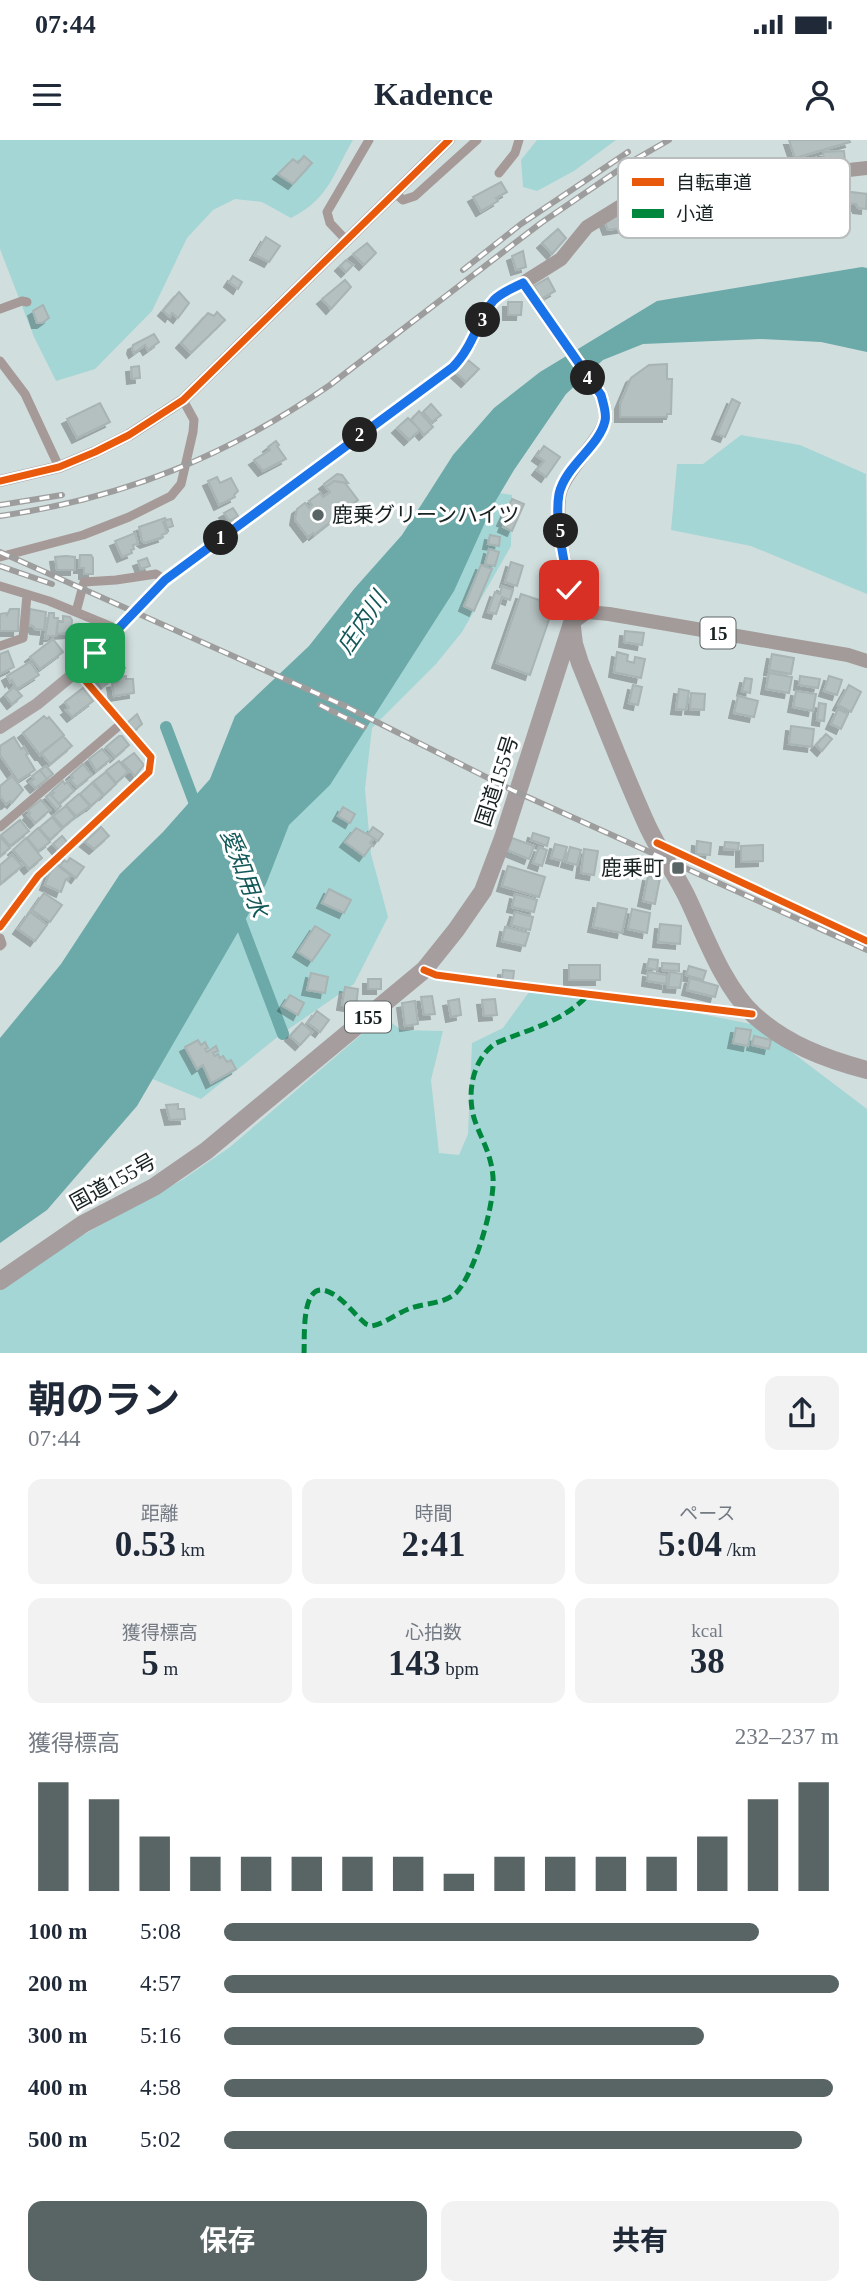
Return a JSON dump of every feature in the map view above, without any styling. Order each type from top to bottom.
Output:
[{"type":"highway","points":[[572,623],[574,644],[580,663],[648,827],[680,882],[721,968],[752,1014],[804,1049],[867,1070]]},
{"type":"highway","name":"国道155号","points":[[0,1281],[83,1224],[154,1186],[206,1151],[424,970],[483,891],[503,838],[572,623]]},
{"type":"main road","points":[[0,481],[59,467],[129,435],[183,400],[449,140]]},
{"type":"main road","points":[[0,728],[37,704],[77,671],[165,580],[453,367],[470,345],[492,302],[502,293],[561,259],[587,227],[618,208]]},
{"type":"main road","points":[[523,283],[601,395],[605,420],[600,432],[568,474],[560,491],[558,511],[572,623]]},
{"type":"main road","name":"15","points":[[572,623],[587,612],[609,614],[867,661]]},
{"type":"street","points":[[347,241],[330,223],[327,212],[369,140]]},
{"type":"street","points":[[395,193],[403,200],[415,196],[477,140]]},
{"type":"street","points":[[499,173],[515,153],[519,140]]},
{"type":"street","points":[[0,309],[22,301],[27,302]]},
{"type":"street","points":[[0,361],[25,394],[59,467]]},
{"type":"street","points":[[0,557],[83,535],[129,517],[171,496],[181,484],[193,432],[194,420],[183,400]]},
{"type":"street","points":[[76,612],[84,582],[156,574],[165,580]]},
{"type":"street","points":[[0,586],[117,629]]},
{"type":"street","points":[[0,646],[23,638],[27,595]]},
{"type":"street","points":[[0,927],[38,876],[149,772],[151,758],[77,671]]},
{"type":"street","points":[[0,827],[121,724]]},
{"type":"street","points":[[657,843],[867,941]]},
{"type":"street","points":[[0,938],[0,946]]},
{"type":"street","points":[[424,970],[436,975],[752,1014]]},
{"type":"shaded area","points":[[0,140],[353,140],[322,194],[304,211],[291,218],[262,202],[235,199],[213,210],[187,238],[152,311],[95,369],[56,381],[34,337],[0,249]]},
{"type":"shaded area","points":[[537,140],[616,140],[574,171],[537,191],[523,187],[521,160]]},
{"type":"shaded area","points":[[741,435],[800,445],[866,474],[867,594],[751,546],[671,530],[677,464],[703,464]]},
{"type":"shaded area","points":[[482,490],[512,495],[511,546],[462,632],[436,664],[372,728],[365,789],[371,854],[388,917],[354,984],[280,1035],[201,1099],[138,1073]]},
{"type":"shaded area","points":[[529,992],[641,1002],[756,1025],[867,1109],[867,1353],[0,1353],[0,1289],[65,1245],[182,1180],[230,1147],[383,1016],[401,1030],[443,1031],[431,1080],[439,1153],[459,1155],[468,1134],[472,1043],[503,1028]]},
{"type":"water","name":"庄内川","points":[[867,268],[867,352],[821,342],[760,339],[643,344],[603,360],[566,394],[492,507],[454,591],[330,785],[289,825],[266,884],[137,1106],[47,1210],[0,1243],[0,1038],[61,964],[120,874],[163,832],[210,779],[235,716],[309,646],[354,589],[402,535],[453,455],[494,408],[540,372],[657,301]]},
{"type":"building","points":[[789,140],[849,140],[850,142],[795,158]]},
{"type":"building","points":[[844,151],[845,158],[824,158],[823,152]]},
{"type":"building","points":[[304,156],[312,163],[293,184],[278,174],[293,159],[298,163]]},
{"type":"building","points":[[501,182],[507,192],[481,211],[473,197]]},
{"type":"building","points":[[850,192],[867,194],[866,209],[858,208],[856,204],[850,204]]},
{"type":"building","points":[[618,215],[618,229],[608,230],[605,222]]},
{"type":"building","points":[[558,229],[566,238],[552,254],[542,243]]},
{"type":"building","points":[[266,237],[280,246],[269,262],[255,255]]},
{"type":"building","points":[[367,243],[376,253],[364,265],[353,254]]},
{"type":"building","points":[[523,251],[526,267],[516,270],[512,256]]},
{"type":"building","points":[[346,260],[353,265],[346,272],[340,266]]},
{"type":"building","points":[[233,276],[242,282],[238,289],[229,282]]},
{"type":"building","points":[[548,278],[555,291],[543,298],[544,303],[534,286]]},
{"type":"building","points":[[345,280],[351,287],[331,309],[322,299]]},
{"type":"building","points":[[179,292],[189,303],[178,318],[172,313],[170,317],[163,311]]},
{"type":"building","points":[[508,302],[522,302],[521,315],[508,315]]},
{"type":"building","points":[[43,305],[49,318],[37,323],[33,311]]},
{"type":"building","points":[[217,312],[225,320],[191,353],[181,343],[208,313],[214,316]]},
{"type":"building","points":[[154,334],[159,342],[148,350],[145,345],[134,353],[133,345]]},
{"type":"building","points":[[468,360],[479,369],[466,382],[456,373]]},
{"type":"building","points":[[667,364],[667,379],[672,379],[671,414],[667,414],[667,417],[620,417],[620,404],[631,378],[649,365]]},
{"type":"building","points":[[139,366],[140,378],[132,379],[131,367]]},
{"type":"building","points":[[732,399],[740,403],[725,437],[717,434]]},
{"type":"building","points":[[100,403],[110,422],[77,438],[67,419]]},
{"type":"building","points":[[431,404],[441,415],[432,422],[423,412]]},
{"type":"building","points":[[419,411],[433,427],[424,435],[411,420]]},
{"type":"building","points":[[408,418],[420,430],[409,440],[397,428]]},
{"type":"building","points":[[276,441],[286,459],[263,471],[254,460],[270,450],[268,447]]},
{"type":"building","points":[[544,446],[560,457],[546,477],[537,470],[544,461],[537,456]]},
{"type":"building","points":[[337,474],[342,475],[348,483],[334,481],[326,487],[324,484]]},
{"type":"building","points":[[217,477],[220,483],[231,478],[238,491],[235,497],[219,505],[208,481]]},
{"type":"building","name":"鹿乗グリーンハイツ","points":[[334,481],[345,483],[358,500],[308,537],[295,520],[297,509],[305,503],[309,508],[312,505],[309,501],[320,493],[323,497],[330,492],[326,487]]},
{"type":"building","points":[[512,499],[524,504],[512,531],[503,527],[505,522],[502,521]]},
{"type":"building","points":[[233,508],[238,516],[230,521],[224,513]]},
{"type":"building","points":[[165,518],[171,519],[173,526],[167,528],[165,521],[163,522],[167,533],[162,535],[163,537],[145,543],[142,541],[139,527]]},
{"type":"building","points":[[135,533],[138,544],[133,545],[132,553],[122,557],[115,541]]},
{"type":"building","points":[[490,535],[500,537],[499,546],[488,544]]},
{"type":"building","points":[[489,549],[499,552],[495,566],[485,564]]},
{"type":"building","points":[[80,555],[91,555],[93,574],[84,574],[84,568],[79,568]]},
{"type":"building","points":[[55,557],[75,557],[75,570],[57,570]]},
{"type":"building","points":[[147,558],[150,566],[141,569],[138,561]]},
{"type":"building","points":[[511,562],[523,566],[517,586],[505,582]]},
{"type":"building","points":[[481,565],[492,569],[474,611],[464,606]]},
{"type":"building","points":[[502,586],[513,590],[510,600],[502,597],[496,614],[488,612],[495,592],[500,594]]},
{"type":"building","points":[[521,594],[554,605],[530,675],[497,663]]},
{"type":"building","points":[[10,609],[19,609],[18,631],[0,631],[0,614],[7,615]]},
{"type":"building","points":[[30,609],[46,612],[44,630],[29,625]]},
{"type":"building","points":[[49,613],[54,613],[54,618],[58,618],[56,636],[48,636],[45,639]]},
{"type":"building","points":[[63,616],[72,620],[71,633],[57,634],[58,622],[63,622]]},
{"type":"building","points":[[625,631],[644,633],[642,645],[624,642]]},
{"type":"building","points":[[53,639],[63,652],[40,669],[30,657]]},
{"type":"building","points":[[8,651],[14,667],[0,674],[0,654]]},
{"type":"building","points":[[617,652],[628,655],[627,661],[634,663],[635,657],[645,659],[641,678],[614,672]]},
{"type":"building","points":[[772,654],[794,658],[791,674],[769,670]]},
{"type":"building","points":[[115,657],[125,668],[103,686],[94,675],[101,666]]},
{"type":"building","points":[[30,662],[39,675],[17,689],[7,676]]},
{"type":"building","points":[[769,673],[792,677],[789,693],[766,689]]},
{"type":"building","points":[[126,676],[126,679],[133,679],[134,693],[114,696],[112,683],[118,682],[117,677]]},
{"type":"building","points":[[800,676],[820,679],[818,688],[799,685]]},
{"type":"building","points":[[829,676],[842,680],[837,695],[824,691]]},
{"type":"building","points":[[745,678],[752,679],[750,693],[742,691]]},
{"type":"building","points":[[633,685],[642,687],[638,705],[629,703]]},
{"type":"building","points":[[849,685],[861,692],[851,712],[838,705]]},
{"type":"building","points":[[14,687],[22,696],[12,704],[5,695]]},
{"type":"building","points":[[83,688],[93,701],[72,717],[66,710],[69,708],[65,702]]},
{"type":"building","points":[[679,689],[689,691],[686,710],[676,709]]},
{"type":"building","points":[[796,691],[816,694],[813,711],[793,707]]},
{"type":"building","points":[[691,693],[705,694],[704,710],[690,709]]},
{"type":"building","points":[[738,696],[758,701],[754,717],[734,713]]},
{"type":"building","points":[[819,703],[826,704],[824,721],[817,720]]},
{"type":"building","points":[[838,709],[848,714],[841,729],[831,724]]},
{"type":"building","points":[[137,714],[142,724],[134,731],[127,723]]},
{"type":"building","points":[[44,716],[47,719],[49,717],[64,735],[40,755],[23,733]]},
{"type":"building","points":[[791,726],[814,729],[812,747],[789,744]]},
{"type":"building","points":[[826,734],[832,739],[822,751],[816,745]]},
{"type":"building","points":[[63,736],[72,746],[50,764],[41,753]]},
{"type":"building","points":[[119,736],[129,745],[115,757],[106,747]]},
{"type":"building","points":[[14,737],[21,749],[24,747],[35,770],[18,781],[0,755],[0,746]]},
{"type":"building","points":[[102,749],[111,759],[96,771],[89,759]]},
{"type":"building","points":[[134,753],[144,765],[135,776],[122,762]]},
{"type":"building","points":[[119,761],[128,772],[116,783],[106,771]]},
{"type":"building","points":[[83,764],[92,775],[77,787],[70,780],[73,778],[71,775]]},
{"type":"building","points":[[46,766],[53,774],[47,779],[40,770]]},
{"type":"building","points":[[40,770],[47,779],[35,788],[30,782],[34,779],[32,776]]},
{"type":"building","points":[[106,772],[116,784],[104,795],[93,782]]},
{"type":"building","points":[[12,776],[23,790],[12,803],[10,801],[6,804],[0,796],[0,786]]},
{"type":"building","points":[[63,781],[74,791],[59,804],[51,795]]},
{"type":"building","points":[[92,783],[103,795],[91,806],[80,794]]},
{"type":"building","points":[[50,794],[61,806],[57,810],[46,797]]},
{"type":"building","points":[[79,794],[90,806],[76,816],[66,805]]},
{"type":"building","points":[[41,800],[50,810],[35,823],[28,815],[28,810]]},
{"type":"building","points":[[66,806],[75,817],[63,827],[53,816]]},
{"type":"building","points":[[343,807],[355,814],[350,823],[338,816]]},
{"type":"building","points":[[52,817],[62,829],[50,840],[39,828]]},
{"type":"building","points":[[20,820],[29,831],[10,846],[1,835]]},
{"type":"building","points":[[101,827],[109,836],[94,849],[85,842]]},
{"type":"building","points":[[373,827],[383,834],[378,841],[368,834]]},
{"type":"building","points":[[38,828],[50,842],[38,851],[27,838]]},
{"type":"building","points":[[356,828],[374,838],[364,856],[345,842]]},
{"type":"building","points":[[533,833],[549,838],[547,846],[531,840]]},
{"type":"building","points":[[62,836],[67,842],[58,850],[53,844]]},
{"type":"building","points":[[0,837],[10,848],[0,856]]},
{"type":"building","points":[[26,838],[42,858],[29,869],[13,850]]},
{"type":"building","points":[[512,838],[534,846],[529,859],[507,850]]},
{"type":"building","points":[[697,841],[711,843],[710,855],[696,854]]},
{"type":"building","points":[[725,842],[739,843],[738,850],[724,849]]},
{"type":"building","points":[[555,844],[567,847],[563,861],[551,858]]},
{"type":"building","points":[[763,845],[763,861],[741,862],[741,846]]},
{"type":"building","points":[[539,847],[547,850],[542,866],[533,863]]},
{"type":"building","points":[[570,847],[581,850],[577,865],[566,862]]},
{"type":"building","points":[[584,849],[598,851],[594,875],[581,873]]},
{"type":"building","points":[[12,855],[22,866],[0,884],[0,865]]},
{"type":"building","points":[[70,858],[84,867],[76,878],[60,866],[64,860],[67,862]]},
{"type":"building","points":[[57,865],[70,875],[61,892],[45,885],[50,872]]},
{"type":"building","points":[[508,866],[545,877],[539,897],[502,886]]},
{"type":"building","points":[[648,876],[660,878],[655,904],[643,901]]},
{"type":"building","points":[[329,889],[351,900],[344,913],[322,903]]},
{"type":"building","points":[[44,893],[62,905],[50,922],[32,910]]},
{"type":"building","points":[[515,894],[537,900],[534,912],[512,907]]},
{"type":"building","points":[[598,903],[627,909],[622,933],[593,927]]},
{"type":"building","points":[[632,909],[650,913],[647,933],[628,929]]},
{"type":"building","points":[[30,912],[47,925],[35,941],[18,929]]},
{"type":"building","points":[[515,912],[533,917],[530,930],[511,925]]},
{"type":"building","points":[[660,924],[681,926],[680,944],[658,942]]},
{"type":"building","points":[[315,926],[330,935],[312,961],[298,952]]},
{"type":"building","points":[[505,927],[529,933],[525,946],[502,941]]},
{"type":"building","points":[[649,959],[658,960],[657,970],[647,968]]},
{"type":"building","points":[[662,963],[679,964],[679,971],[662,970]]},
{"type":"building","points":[[569,965],[600,965],[600,980],[569,980]]},
{"type":"building","points":[[689,966],[706,971],[703,980],[686,975]]},
{"type":"building","points":[[503,970],[514,971],[513,980],[502,979]]},
{"type":"building","points":[[648,972],[667,975],[666,984],[647,981]]},
{"type":"building","points":[[670,972],[682,974],[680,988],[668,987]]},
{"type":"building","points":[[311,973],[328,977],[325,993],[307,990]]},
{"type":"building","points":[[690,978],[718,986],[715,997],[687,990]]},
{"type":"building","points":[[368,979],[381,979],[381,989],[368,989]]},
{"type":"building","points":[[345,987],[358,989],[356,1007],[342,1005]]},
{"type":"building","points":[[290,995],[304,1003],[298,1015],[283,1006]]},
{"type":"building","points":[[432,996],[435,1014],[424,1015],[421,997]]},
{"type":"building","points":[[459,999],[461,1015],[451,1017],[448,1001]]},
{"type":"building","points":[[495,999],[497,1015],[484,1016],[482,1000]]},
{"type":"building","points":[[415,1001],[418,1024],[405,1026],[402,1003]]},
{"type":"building","points":[[317,1011],[329,1020],[320,1032],[308,1023]]},
{"type":"building","points":[[302,1023],[312,1032],[300,1045],[290,1036]]},
{"type":"building","points":[[736,1028],[751,1030],[748,1046],[733,1043]]},
{"type":"building","points":[[754,1036],[771,1040],[769,1049],[752,1045]]},
{"type":"building","points":[[198,1040],[201,1045],[205,1042],[207,1052],[216,1046],[218,1051],[213,1053],[215,1056],[223,1056],[227,1062],[231,1060],[236,1069],[211,1083],[203,1065],[197,1069],[185,1047]]},
{"type":"building","points":[[178,1104],[178,1109],[184,1109],[185,1119],[170,1120],[166,1105]]},
{"type":"waterway","name":"愛知用水","points":[[166,727],[198,812]]},
{"type":"waterway","name":"愛知用水","points":[[236,910],[283,1034]]},
{"type":"railway","points":[[638,158],[669,140]]},
{"type":"railway","points":[[619,158],[628,152]]},
{"type":"railway","points":[[463,270],[521,224],[618,159]]},
{"type":"railway","points":[[0,516],[89,498],[132,485],[213,453],[252,433],[330,385],[541,223],[618,170]]},
{"type":"railway","points":[[0,505],[62,495]]},
{"type":"railway","points":[[0,552],[345,706],[512,790],[867,950]]},
{"type":"railway","points":[[0,566],[52,584]]},
{"type":"railway","points":[[320,705],[364,727]]},
{"type":"marked path","points":[[304,1353],[306,1309],[315,1292],[322,1290],[333,1294],[366,1324],[372,1326],[411,1308],[440,1301],[456,1293],[477,1255],[493,1189],[490,1161],[472,1111],[471,1089],[476,1068],[481,1058],[496,1043],[557,1018],[588,995]]},
{"type":"cycle path","points":[[0,481],[59,467],[95,452],[129,435],[183,400],[449,140]]},
{"type":"cycle path","points":[[0,927],[38,876],[149,772],[151,757],[77,671]]},
{"type":"cycle path","points":[[657,843],[867,941]]},
{"type":"cycle path","points":[[424,970],[436,975],[752,1014]]},
{"type":"place","name":"鹿乗グリーンハイツ","points":[[318,515]]},
{"type":"place","name":"鹿乗町","points":[[678,868]]},
{"type":"route","points":[[95,653],[165,580],[453,367],[464,355],[492,302],[502,293],[523,283],[601,395],[604,407],[605,420],[600,432],[568,474],[560,491],[558,511],[569,590]]}]
